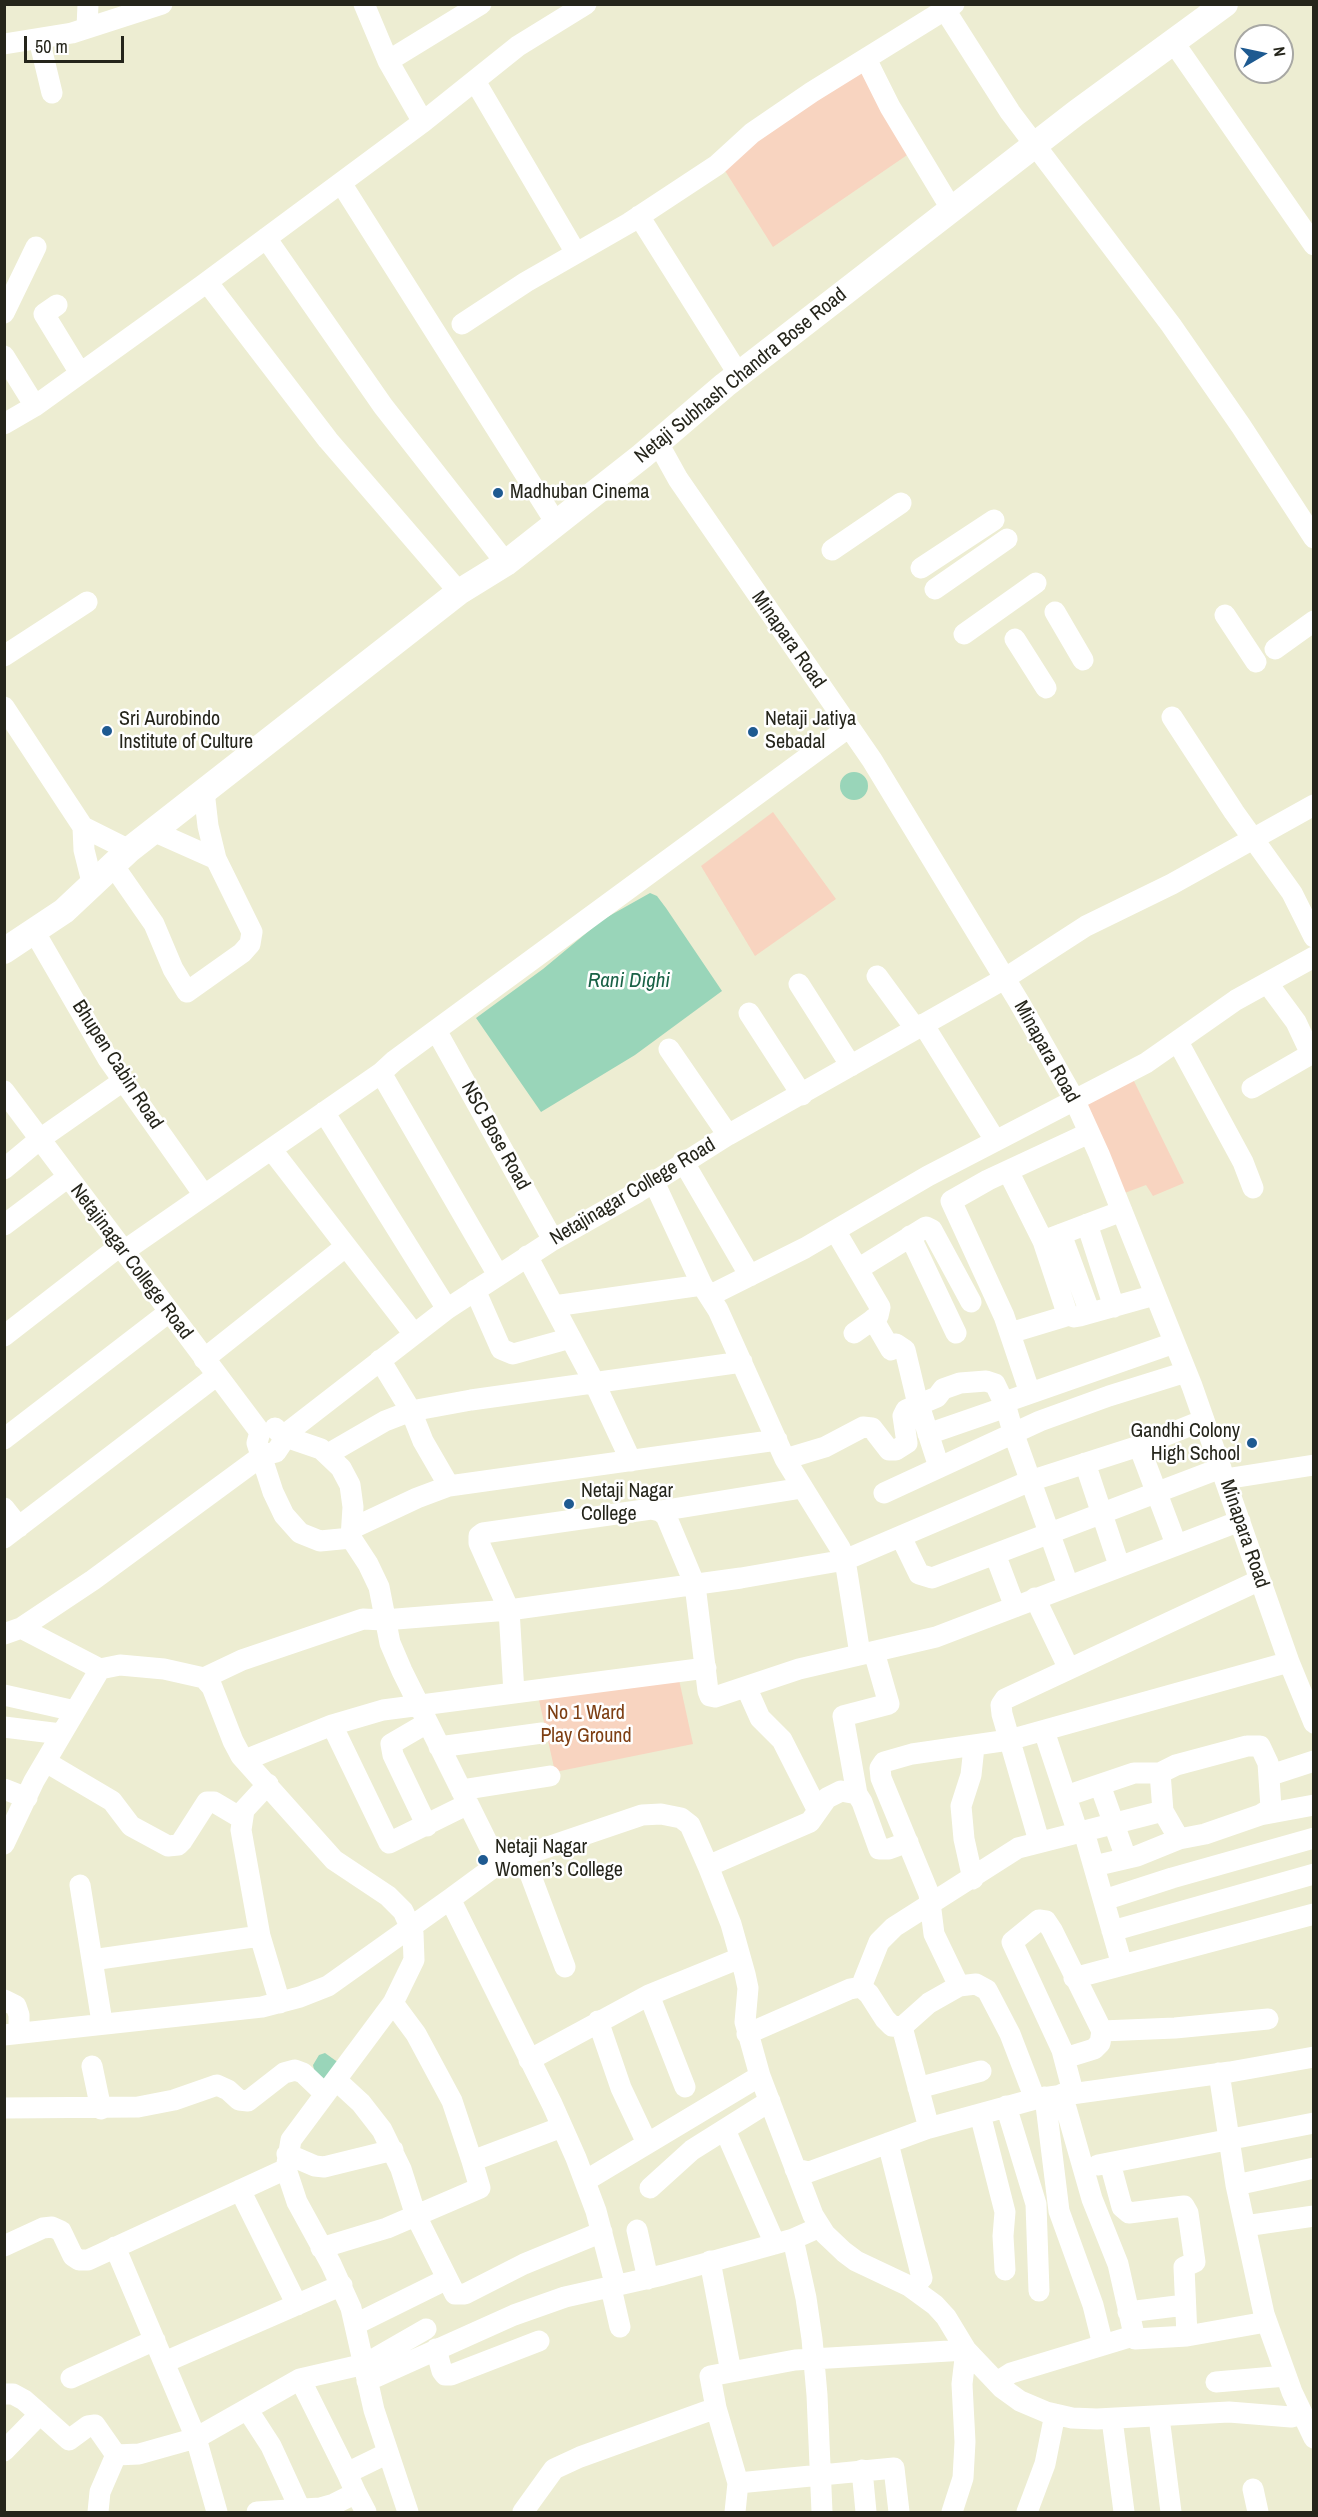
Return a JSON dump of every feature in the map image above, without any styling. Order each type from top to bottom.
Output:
[{"type":"main road","name":"Netaji Subhash Chandra Bose Road","points":[[4,951],[64,911],[121,857],[153,831],[459,592],[506,563],[650,449],[738,375],[1037,144],[1225,4]]},
{"type":"street","points":[[87,28],[88,4]]},
{"type":"street","points":[[4,44],[87,28],[162,4]]},
{"type":"street","points":[[364,4],[388,62],[423,122]]},
{"type":"street","points":[[388,62],[481,4]]},
{"type":"street","points":[[4,424],[35,406],[207,282],[423,122],[518,46],[586,4]]},
{"type":"street","points":[[462,324],[639,216],[717,165],[752,133],[950,7],[1010,112],[1037,144],[1173,327],[1242,426],[1314,538]]},
{"type":"street","points":[[39,39],[52,93]]},
{"type":"street","points":[[1174,43],[1314,245]]},
{"type":"street","points":[[866,59],[890,107],[952,210]]},
{"type":"street","points":[[475,81],[576,253]]},
{"type":"street","points":[[341,183],[556,523]]},
{"type":"street","points":[[639,216],[738,375]]},
{"type":"street","points":[[266,238],[382,406],[506,563]]},
{"type":"street","points":[[4,313],[36,247]]},
{"type":"street","points":[[207,282],[328,440],[459,592]]},
{"type":"street","points":[[57,304],[44,314],[80,374]]},
{"type":"street","points":[[4,356],[35,406]]},
{"type":"street","name":"Minapara Road","points":[[650,449],[678,479],[849,727],[1004,979],[1074,1099],[1122,1211],[1186,1372],[1289,1662],[1306,1683],[1314,1723]]},
{"type":"street","points":[[832,550],[901,503]]},
{"type":"street","points":[[921,568],[994,520]]},
{"type":"street","points":[[935,590],[1007,539]]},
{"type":"street","points":[[964,634],[1036,583]]},
{"type":"street","points":[[4,656],[87,602]]},
{"type":"street","points":[[1054,612],[1083,660]]},
{"type":"street","points":[[1225,615],[1256,662]]},
{"type":"street","points":[[1275,649],[1314,621]]},
{"type":"street","points":[[1015,639],[1046,688]]},
{"type":"street","points":[[4,707],[83,827],[121,857],[154,924],[172,969],[187,992],[250,944],[252,932],[216,859],[208,826],[204,791]]},
{"type":"street","points":[[1172,717],[1253,839],[1292,893],[1314,937]]},
{"type":"street","points":[[4,1336],[122,1249],[381,1074],[394,1061],[437,1032],[849,727]]},
{"type":"street","name":"Netajinagar College Road","points":[[283,1436],[447,1309],[553,1240],[638,1192],[682,1161],[1004,979],[1086,926],[1172,884],[1314,805]]},
{"type":"street","points":[[83,827],[84,850],[93,886]]},
{"type":"street","points":[[153,831],[216,859]]},
{"type":"street","name":"Bhupen Cabin Road","points":[[34,931],[123,1082],[204,1195]]},
{"type":"street","points":[[554,1306],[706,1291],[750,1276],[836,1232],[928,1176],[1146,1063],[1236,1000],[1314,957]]},
{"type":"street","points":[[877,976],[919,1026],[995,1140]]},
{"type":"street","points":[[799,984],[851,1066]]},
{"type":"street","points":[[1252,1088],[1311,1054],[1296,1022],[1268,984]]},
{"type":"street","points":[[749,1013],[802,1095]]},
{"type":"street","name":"NSC Bose Road","points":[[437,1032],[553,1240]]},
{"type":"street","points":[[1178,1042],[1243,1162],[1253,1188]]},
{"type":"street","points":[[669,1049],[728,1135]]},
{"type":"street","points":[[381,1074],[498,1275]]},
{"type":"street","points":[[4,1169],[40,1138],[123,1082]]},
{"type":"street","name":"Netajinagar College Road","points":[[4,1090],[260,1432]]},
{"type":"street","points":[[324,1112],[447,1309]]},
{"type":"street","points":[[1030,1393],[992,1287],[951,1206],[954,1198],[1089,1133]]},
{"type":"street","points":[[271,1149],[345,1248],[414,1334]]},
{"type":"street","points":[[682,1161],[750,1276]]},
{"type":"street","points":[[1008,1171],[1052,1237],[1090,1313]]},
{"type":"street","points":[[4,1225],[68,1177]]},
{"type":"street","points":[[653,1180],[742,1362],[781,1449],[802,1488],[830,1530],[845,1560],[867,1653],[889,1704],[843,1716],[856,1794],[879,1849],[888,1849],[908,1842]]},
{"type":"street","points":[[1052,1237],[1122,1211]]},
{"type":"street","points":[[1087,1224],[1114,1307]]},
{"type":"street","points":[[858,1269],[926,1227],[932,1230],[971,1302]]},
{"type":"street","points":[[836,1232],[880,1307],[878,1316],[854,1333]]},
{"type":"street","points":[[910,1236],[956,1333]]},
{"type":"street","points":[[1052,1237],[1066,1314]]},
{"type":"street","points":[[204,1359],[345,1248]]},
{"type":"street","points":[[527,1256],[595,1384],[631,1461]]},
{"type":"street","points":[[475,1290],[501,1349],[513,1354],[571,1338]]},
{"type":"street","points":[[1010,1333],[1066,1314],[1074,1317],[1155,1295]]},
{"type":"street","points":[[4,1439],[169,1312]]},
{"type":"street","points":[[873,1319],[891,1350],[896,1344],[905,1350],[939,1467]]},
{"type":"street","points":[[1006,1407],[1008,1401],[1174,1343]]},
{"type":"street","points":[[380,1360],[411,1411],[423,1441],[449,1486]]},
{"type":"street","points":[[328,1454],[385,1421],[411,1411],[471,1400],[742,1362]]},
{"type":"street","points":[[884,1493],[1013,1432],[1108,1396],[1186,1372]]},
{"type":"street","points":[[4,1508],[12,1532],[216,1376]]},
{"type":"street","points":[[498,1864],[417,1704],[390,1643],[379,1587],[352,1533],[350,1485],[341,1468],[328,1454],[314,1446],[283,1436],[275,1428],[260,1432],[257,1443],[263,1455],[273,1492],[284,1515],[300,1533],[320,1541],[352,1533],[417,1498],[449,1486],[631,1461],[825,1447],[863,1427],[872,1428],[889,1450],[896,1450],[907,1443],[903,1416],[906,1410],[937,1397],[943,1389],[960,1383],[986,1380],[995,1384],[1006,1407],[1068,1585]]},
{"type":"street","points":[[928,1434],[1006,1407]]},
{"type":"street","points":[[204,1678],[242,1660],[363,1619],[384,1620],[509,1610],[695,1585],[845,1560],[1030,1481],[1139,1446],[1203,1420]]},
{"type":"street","points":[[13,1631],[145,1543],[263,1455],[276,1452],[282,1443],[283,1436]]},
{"type":"street","points":[[1139,1446],[1176,1544]]},
{"type":"street","points":[[1085,1463],[1119,1565]]},
{"type":"street","points":[[901,1537],[923,1577],[940,1576],[1101,1513],[1223,1473],[1314,1466]]},
{"type":"street","points":[[514,1693],[509,1610],[478,1543],[479,1536],[483,1533],[651,1509],[660,1511],[802,1488]]},
{"type":"street","points":[[660,1511],[666,1516],[695,1585],[710,1696],[747,1689],[789,1672],[936,1637],[1119,1565],[1240,1521]]},
{"type":"street","points":[[995,1554],[1015,1607]]},
{"type":"street","points":[[1039,1841],[1002,1714],[1001,1705],[1005,1699],[1260,1580]]},
{"type":"street","points":[[1035,1598],[1069,1669]]},
{"type":"street","points":[[13,1631],[100,1669],[120,1665],[164,1669],[204,1678],[212,1687],[232,1741],[245,1760],[334,1860],[388,1896],[403,1911],[411,1928],[414,1960],[393,2003],[291,2140],[287,2162],[297,2202],[342,2285],[356,2324],[387,2453],[408,2512]]},
{"type":"street","points":[[958,1986],[934,1934],[931,1904],[908,1842],[880,1778],[880,1768],[884,1762],[912,1754],[974,1747],[1009,1740],[1289,1662]]},
{"type":"street","points":[[245,1760],[332,1725],[383,1710],[706,1668]]},
{"type":"street","points":[[4,1844],[46,1762],[100,1669]]},
{"type":"street","points":[[747,1689],[760,1718],[782,1740],[818,1809]]},
{"type":"street","points":[[4,1695],[75,1711]]},
{"type":"street","points":[[427,1723],[391,1744],[393,1755],[427,1826]]},
{"type":"street","points":[[332,1725],[387,1841],[394,1843],[427,1826],[464,1797],[550,1776]]},
{"type":"street","points":[[4,1727],[62,1734]]},
{"type":"street","points":[[1044,1731],[1066,1796],[1094,1866],[1122,1965]]},
{"type":"street","points":[[439,1747],[542,1733]]},
{"type":"street","points":[[1066,1796],[1134,1773],[1160,1773],[1176,1765],[1247,1746],[1260,1746],[1271,1775],[1271,1808],[1260,1815]]},
{"type":"street","points":[[973,1879],[964,1839],[961,1806],[971,1776],[974,1747]]},
{"type":"street","points":[[1271,1775],[1314,1761]]},
{"type":"street","points":[[46,1762],[112,1801],[131,1826],[168,1846],[178,1845],[182,1841],[207,1802],[214,1802],[241,1818]]},
{"type":"street","points":[[1160,1773],[1163,1811],[1179,1839]]},
{"type":"street","points":[[268,1784],[244,1810],[241,1818],[260,1936],[280,2003]]},
{"type":"street","points":[[1100,1785],[1126,1858]]},
{"type":"street","points":[[4,1789],[27,1798]]},
{"type":"street","points":[[708,1866],[810,1822],[827,1798],[841,1791],[856,1794]]},
{"type":"street","points":[[1094,1866],[1126,1858],[1179,1839],[1205,1834],[1260,1815],[1314,1805]]},
{"type":"street","points":[[861,1988],[879,1942],[894,1927],[973,1879],[1018,1848],[1163,1811]]},
{"type":"street","points":[[4,2000],[16,2006],[19,2015],[12,2034],[102,2022],[200,2015],[280,2003],[328,1986],[498,1864],[642,1815],[661,1814],[681,1818],[690,1824],[731,1924],[748,1988],[745,2022],[747,2034],[760,2076],[795,2169],[820,2227],[856,2261],[909,2286],[935,2305],[946,2317],[966,2350],[1020,2402],[1072,2418],[1112,2419],[1229,2412],[1292,2417],[1310,2425]]},
{"type":"street","points":[[1104,1900],[1172,1878],[1314,1839]]},
{"type":"street","points":[[522,1855],[565,1967]]},
{"type":"street","points":[[1112,1931],[1314,1874]]},
{"type":"street","points":[[81,1886],[102,2022]]},
{"type":"street","points":[[453,1897],[453,1905],[562,2127],[585,2181],[602,2232],[620,2327]]},
{"type":"street","points":[[1074,1978],[1314,1914]]},
{"type":"street","points":[[1065,2058],[1094,2049],[1100,2043],[1102,2031],[1046,1921],[1034,1923],[1012,1940],[1065,2058],[1054,2095],[1059,2211],[1093,2305],[1103,2345]]},
{"type":"street","points":[[92,1960],[260,1936]]},
{"type":"street","points":[[529,2060],[649,1995],[740,1958]]},
{"type":"street","points":[[747,2034],[850,1989],[861,1988],[892,2026],[902,2027],[929,2003],[958,1986],[976,1984],[987,1990],[1014,2044],[1054,2095],[1118,2264],[1133,2336]]},
{"type":"street","points":[[649,1995],[685,2087]]},
{"type":"street","points":[[321,2248],[387,2228],[480,2188],[461,2123],[447,2091],[416,2034],[393,2003]]},
{"type":"street","points":[[1102,2031],[1174,2028],[1268,2019]]},
{"type":"street","points":[[598,2021],[621,2088],[647,2143]]},
{"type":"street","points":[[902,2027],[929,2128]]},
{"type":"street","points":[[795,2169],[809,2172],[929,2128],[1005,2106],[1054,2095],[1219,2073],[1314,2057]]},
{"type":"street","points":[[92,2066],[100,2109]]},
{"type":"street","points":[[4,2108],[138,2107],[174,2100],[217,2085],[228,2090],[239,2100],[248,2101],[284,2073],[295,2070],[361,2103],[382,2130],[393,2150],[416,2216],[445,2280],[455,2294],[465,2294],[524,2264],[602,2232]]},
{"type":"street","points":[[918,2088],[981,2071]]},
{"type":"street","points":[[1219,2073],[1236,2185],[1266,2322],[1286,2376],[1310,2425]]},
{"type":"street","points":[[585,2181],[760,2076]]},
{"type":"street","points":[[650,2188],[682,2158],[770,2101]]},
{"type":"street","points":[[1005,2106],[1036,2204],[1040,2291]]},
{"type":"street","points":[[980,2114],[1005,2212],[1003,2236],[1005,2270]]},
{"type":"street","points":[[1082,2168],[1314,2123]]},
{"type":"street","points":[[472,2162],[562,2127]]},
{"type":"street","points":[[725,2130],[784,2241],[806,2298],[817,2395],[822,2512]]},
{"type":"street","points":[[888,2143],[922,2278]]},
{"type":"street","points":[[4,2246],[43,2228],[52,2227],[62,2231],[73,2256],[79,2260],[88,2260],[240,2190],[287,2162],[324,2167],[393,2150]]},
{"type":"street","points":[[1110,2163],[1122,2207],[1130,2213],[1184,2206],[1188,2213],[1195,2262],[1184,2267],[1187,2336]]},
{"type":"street","points":[[1236,2185],[1314,2168]]},
{"type":"street","points":[[240,2190],[297,2305]]},
{"type":"street","points":[[1245,2226],[1314,2216]]},
{"type":"street","points":[[116,2455],[139,2454],[196,2438],[300,2379],[366,2372],[436,2349],[524,2311],[565,2297],[648,2279],[784,2241],[820,2227]]},
{"type":"street","points":[[637,2230],[648,2279]]},
{"type":"street","points":[[115,2247],[196,2438],[217,2512]]},
{"type":"street","points":[[710,2261],[731,2372]]},
{"type":"street","points":[[356,2324],[445,2280]]},
{"type":"street","points":[[165,2362],[342,2285]]},
{"type":"street","points":[[1128,2312],[1185,2305]]},
{"type":"street","points":[[998,2382],[1011,2373],[1133,2336],[1140,2340],[1187,2336],[1266,2322]]},
{"type":"street","points":[[366,2372],[426,2329]]},
{"type":"street","points":[[71,2378],[155,2340]]},
{"type":"street","points":[[436,2349],[442,2371],[445,2375],[452,2375],[539,2341]]},
{"type":"street","points":[[735,2512],[738,2483],[716,2408],[710,2376],[795,2360],[966,2350]]},
{"type":"street","points":[[952,2512],[963,2478],[965,2442],[962,2384],[966,2350]]},
{"type":"street","points":[[1216,2382],[1286,2376]]},
{"type":"street","points":[[300,2379],[366,2512]]},
{"type":"street","points":[[4,2394],[13,2394],[24,2400],[69,2440],[88,2426],[95,2425],[116,2455]]},
{"type":"street","points":[[523,2512],[554,2469],[580,2457],[716,2408]]},
{"type":"street","points":[[247,2409],[271,2446],[300,2509]]},
{"type":"street","points":[[4,2451],[40,2414]]},
{"type":"street","points":[[1026,2512],[1045,2464],[1055,2414]]},
{"type":"street","points":[[1159,2416],[1171,2512]]},
{"type":"street","points":[[1112,2419],[1124,2512]]},
{"type":"street","points":[[347,2473],[387,2453]]},
{"type":"street","points":[[98,2512],[100,2492],[116,2455]]},
{"type":"street","points":[[738,2483],[894,2468],[899,2512]]},
{"type":"street","points":[[862,2470],[866,2512]]},
{"type":"street","points":[[1253,2489],[1258,2512]]},
{"type":"street","points":[[257,2512],[320,2508],[356,2493]]},
{"type":"green space","points":[[864,66],[913,151],[773,247],[722,166]]},
{"type":"green space","points":[[773,812],[836,899],[755,956],[701,866]]},
{"type":"green space","points":[[1131,1075],[1184,1183],[1153,1196],[1146,1185],[1122,1194],[1084,1101]]},
{"type":"green space","name":"No 1 Ward Play Ground","points":[[678,1675],[693,1744],[555,1772],[537,1691]]},
{"type":"water","points":[[854,772],[864,776],[868,786],[864,796],[854,800],[844,796],[840,786],[844,776]]},
{"type":"water","name":"Rani Dighi","points":[[650,893],[657,896],[666,908],[722,991],[635,1055],[541,1112],[476,1018],[543,969],[602,920]]},
{"type":"water","points":[[325,2053],[339,2063],[323,2081],[315,2074],[313,2065],[319,2055]]},
{"type":"place","name":"Madhuban Cinema","points":[[498,493]]},
{"type":"place","name":"Sri Aurobindo Institute of Culture","points":[[107,731]]},
{"type":"place","name":"Netaji Jatiya Sebadal","points":[[753,732]]},
{"type":"place","name":"Gandhi Colony High School","points":[[1252,1443]]},
{"type":"place","name":"Netaji Nagar College","points":[[569,1504]]},
{"type":"place","name":"Netaji Nagar Women’s College","points":[[483,1860]]}]
